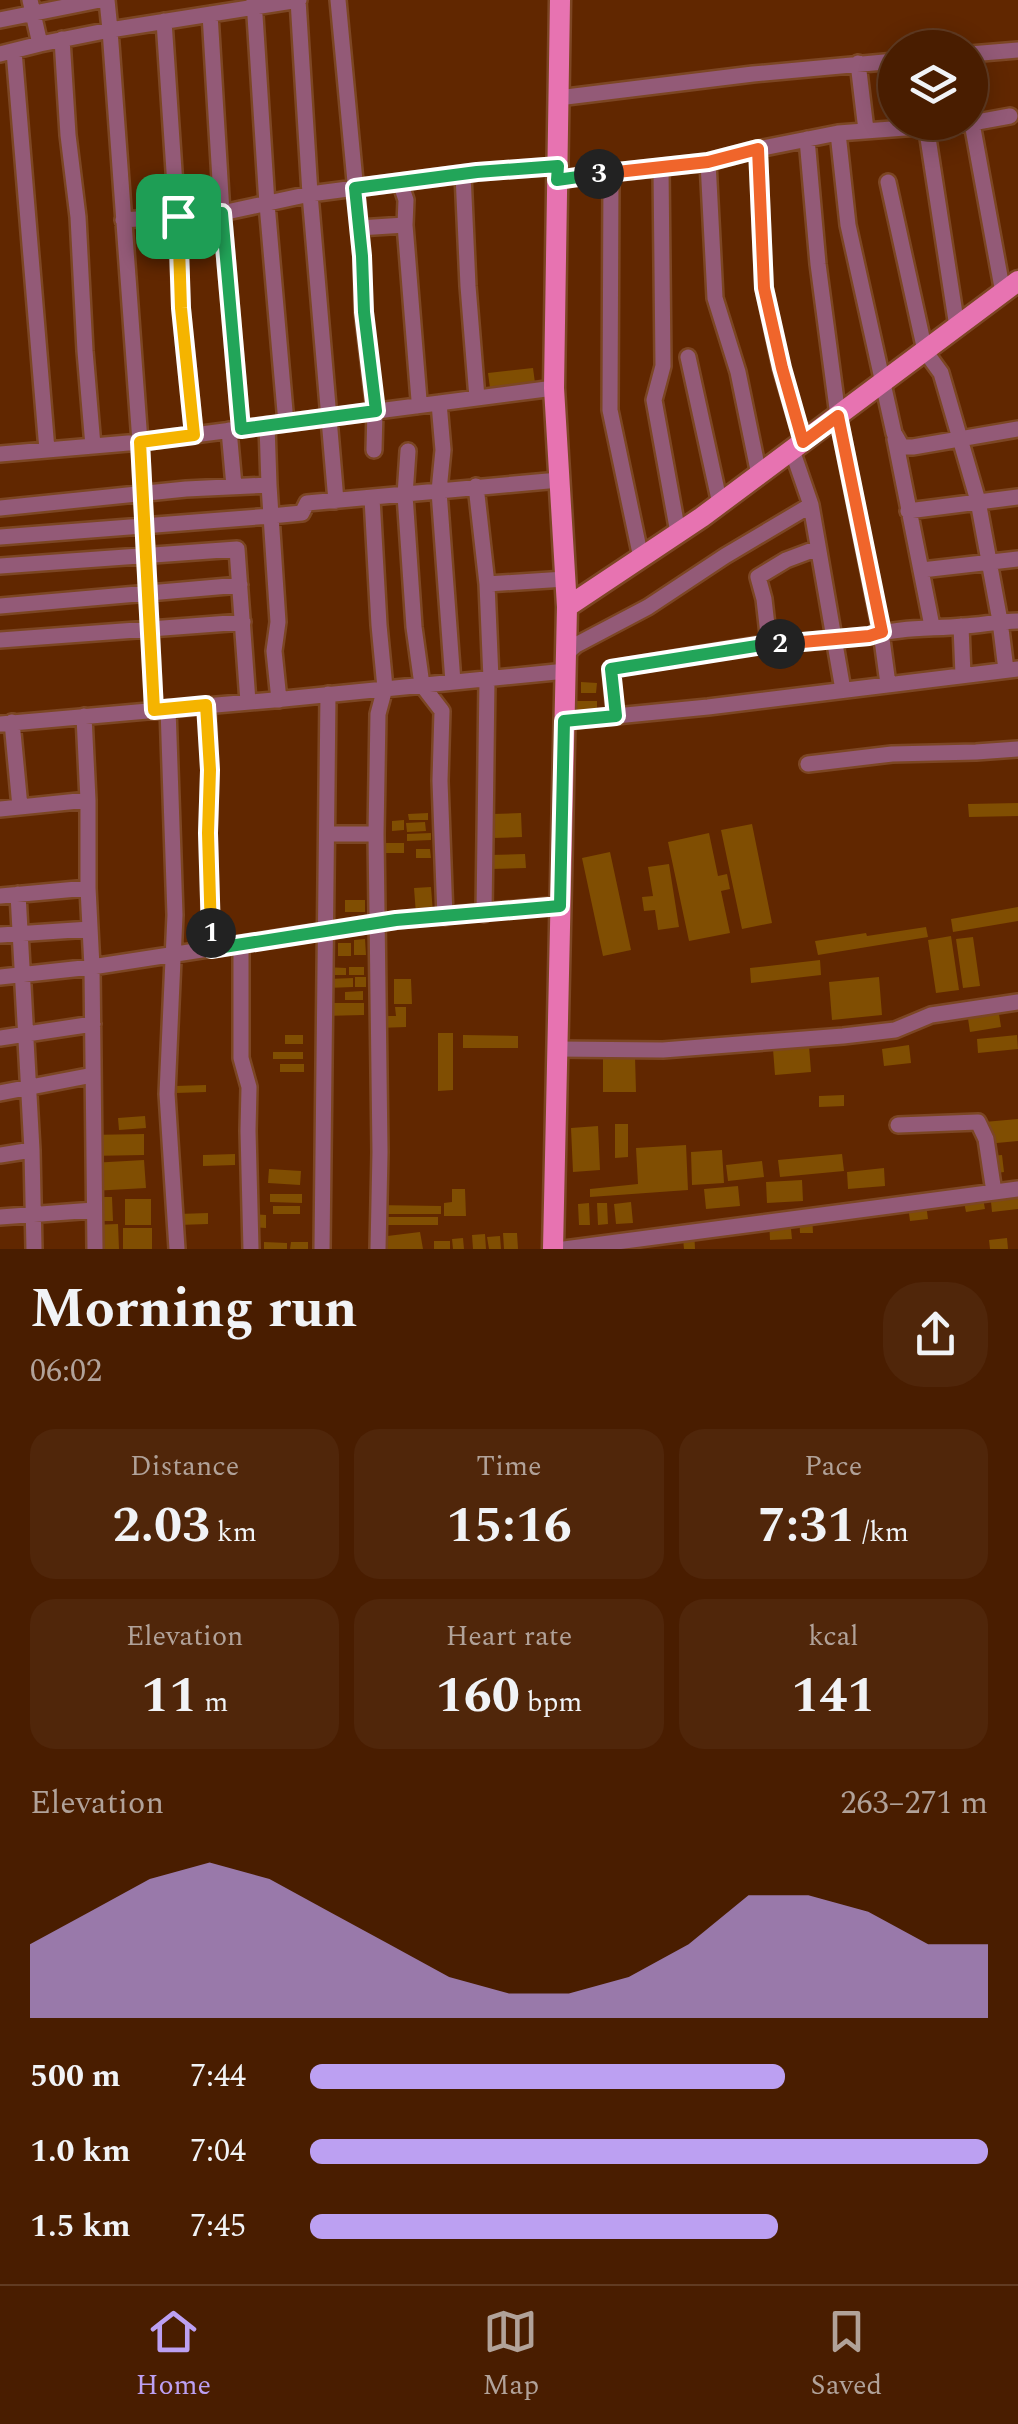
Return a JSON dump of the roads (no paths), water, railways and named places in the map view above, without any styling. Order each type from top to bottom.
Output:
[{"type":"main road","points":[[552,1249],[567,607],[554,388],[560,0]]},
{"type":"main road","points":[[567,607],[720,504],[1010,287]]},
{"type":"street","points":[[0,20],[32,7],[104,0],[110,30],[150,628],[161,709],[175,915],[168,1094],[178,1249]]},
{"type":"street","points":[[47,450],[7,52],[254,4],[298,0],[336,501]]},
{"type":"street","points":[[338,0],[376,411],[374,450]]},
{"type":"street","points":[[254,4],[286,423]]},
{"type":"street","points":[[32,7],[40,44]]},
{"type":"street","points":[[210,14],[235,430],[234,486]]},
{"type":"street","points":[[164,22],[181,308],[194,435]]},
{"type":"street","points":[[62,39],[94,446]]},
{"type":"street","points":[[988,52],[1018,50]]},
{"type":"street","points":[[558,98],[878,61]]},
{"type":"street","points":[[858,63],[866,130]]},
{"type":"street","points":[[988,120],[1010,116]]},
{"type":"street","points":[[123,220],[222,213],[310,194],[463,174],[611,173],[708,162],[807,139],[878,129]]},
{"type":"street","points":[[838,133],[848,225],[932,626]]},
{"type":"street","points":[[807,139],[838,416],[882,632],[888,684]]},
{"type":"street","points":[[928,140],[957,327]]},
{"type":"street","points":[[976,140],[1010,287]]},
{"type":"street","points":[[758,149],[764,288],[811,505],[844,690]]},
{"type":"street","points":[[708,162],[715,298],[738,372],[758,475]]},
{"type":"street","points":[[660,167],[664,366],[654,400],[678,533]]},
{"type":"street","points":[[611,173],[610,410],[641,558]]},
{"type":"street","points":[[463,174],[476,398]]},
{"type":"street","points":[[400,182],[406,200],[416,406]]},
{"type":"street","points":[[564,721],[1012,669],[978,502],[942,372],[925,350],[888,182]]},
{"type":"street","points":[[360,228],[405,225]]},
{"type":"street","points":[[688,358],[720,504]]},
{"type":"street","points":[[0,454],[140,442],[554,388]]},
{"type":"street","points":[[440,403],[443,450],[439,491],[452,682]]},
{"type":"street","points":[[267,426],[279,700]]},
{"type":"street","points":[[894,433],[902,446],[913,448],[1018,429]]},
{"type":"street","points":[[408,451],[405,495],[414,627],[422,685],[442,710],[440,781],[445,916]]},
{"type":"street","points":[[0,537],[270,516],[302,512],[307,503],[559,480]]},
{"type":"street","points":[[0,508],[269,485]]},
{"type":"street","points":[[476,486],[487,584],[489,679],[484,914]]},
{"type":"street","points":[[908,511],[1018,497]]},
{"type":"street","points":[[372,498],[385,688],[378,714],[376,834],[378,1249]]},
{"type":"street","points":[[20,808],[6,723],[489,679],[566,662],[576,646],[811,505]]},
{"type":"street","points":[[236,519],[248,702]]},
{"type":"street","points":[[0,566],[237,548]]},
{"type":"street","points":[[769,644],[758,577],[786,560],[818,548]]},
{"type":"street","points":[[922,570],[1018,559]]},
{"type":"street","points":[[487,584],[565,579]]},
{"type":"street","points":[[0,606],[240,586]]},
{"type":"street","points":[[616,716],[611,669],[769,644],[1018,621]]},
{"type":"street","points":[[0,640],[242,622]]},
{"type":"street","points":[[961,626],[964,674]]},
{"type":"street","points":[[322,1249],[328,694]]},
{"type":"street","points":[[206,705],[211,949]]},
{"type":"street","points":[[84,716],[95,1249]]},
{"type":"street","points":[[808,764],[892,754],[1018,749]]},
{"type":"street","points":[[0,809],[88,800]]},
{"type":"street","points":[[326,834],[376,834]]},
{"type":"street","points":[[0,896],[88,888]]},
{"type":"street","points":[[18,894],[34,1249]]},
{"type":"street","points":[[0,977],[92,968],[377,922],[560,906]]},
{"type":"street","points":[[0,935],[90,929]]},
{"type":"street","points":[[242,944],[241,1058],[249,1087],[251,1249]]},
{"type":"street","points":[[557,1050],[664,1050],[844,1036],[895,1030],[931,1014],[1018,1002]]},
{"type":"street","points":[[0,1038],[93,1024]]},
{"type":"street","points":[[0,1093],[94,1075]]},
{"type":"street","points":[[898,1125],[978,1122],[986,1138],[994,1192]]},
{"type":"street","points":[[0,1155],[32,1150]]},
{"type":"street","points":[[564,1249],[1018,1189]]},
{"type":"street","points":[[0,1217],[94,1210]]}]
